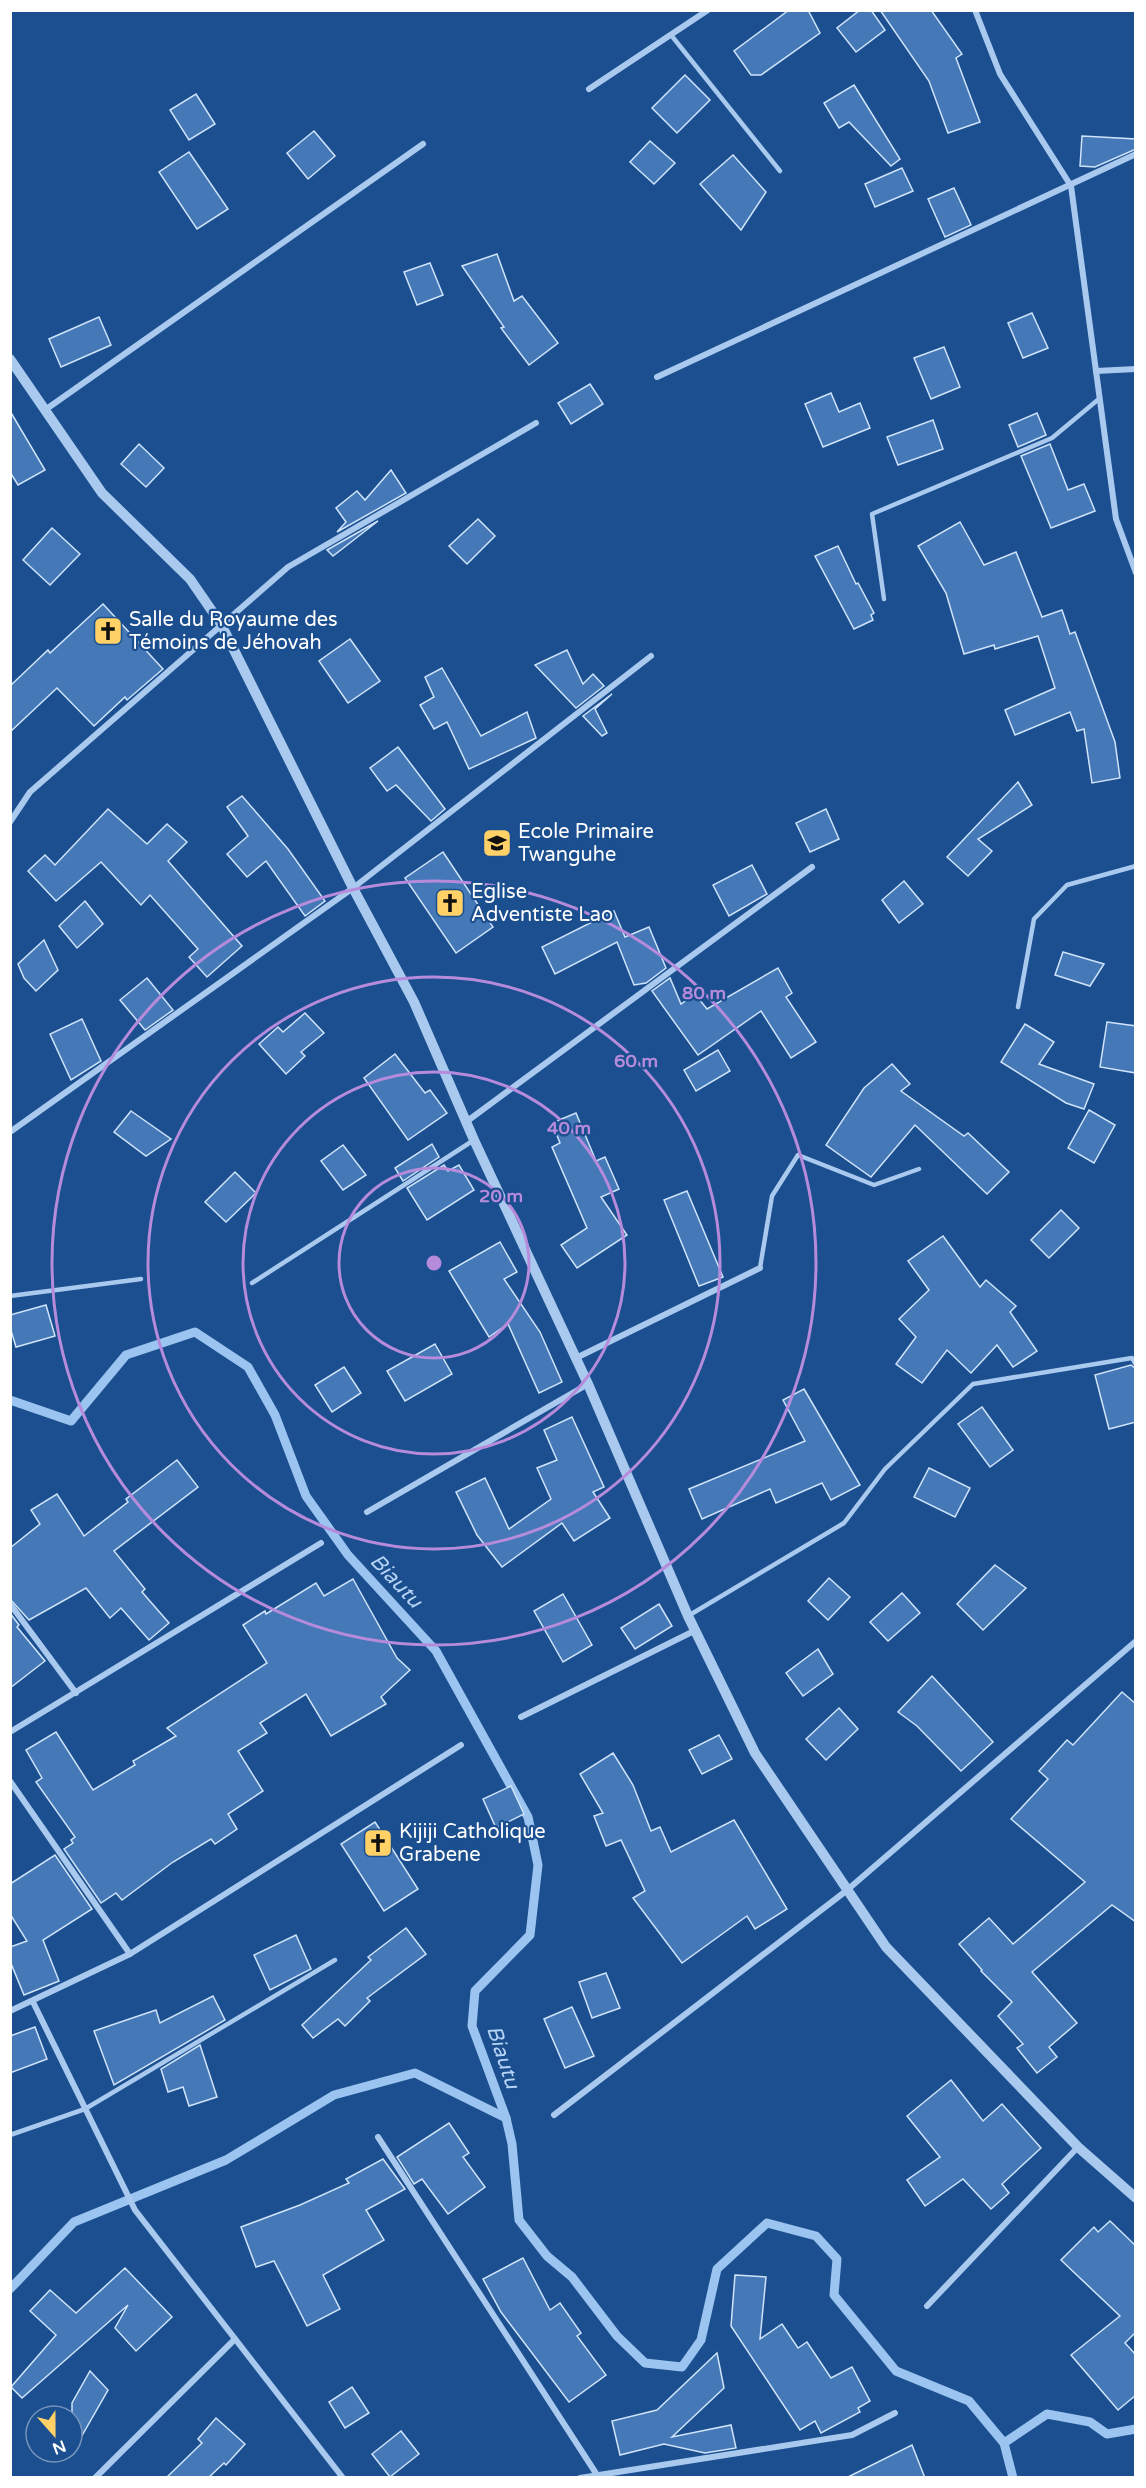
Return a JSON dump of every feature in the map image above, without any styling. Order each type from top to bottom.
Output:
[{"type":"street","points":[[589,89],[708,10]]},
{"type":"street","points":[[975,10],[1000,74],[1071,186],[1116,519],[1136,573]]},
{"type":"street","points":[[45,410],[423,144]]},
{"type":"street","points":[[657,377],[1071,186],[1135,154]]},
{"type":"street","points":[[10,358],[102,493],[190,579],[221,624],[353,888],[414,1002],[474,1140],[588,1384],[688,1616],[755,1753],[846,1891],[886,1947],[1078,2146],[1136,2198]]},
{"type":"street","points":[[1096,371],[1136,369]]},
{"type":"street","points":[[10,822],[30,792],[288,567],[536,423]]},
{"type":"street","points":[[10,1132],[353,888],[651,656]]},
{"type":"street","points":[[466,1122],[812,867]]},
{"type":"street","points":[[576,1358],[760,1268]]},
{"type":"street","points":[[367,1512],[588,1384]]},
{"type":"street","points":[[10,1732],[321,1543]]},
{"type":"street","points":[[10,1604],[76,1693]]},
{"type":"street","points":[[521,1717],[696,1630]]},
{"type":"street","points":[[554,2115],[846,1891],[1136,1641]]},
{"type":"street","points":[[10,2011],[130,1954],[461,1745]]},
{"type":"street","points":[[10,1781],[130,1954]]},
{"type":"street","points":[[33,2002],[135,2210],[343,2478]]},
{"type":"street","points":[[378,2137],[598,2476]]},
{"type":"street","points":[[927,2306],[1078,2146]]},
{"type":"street","points":[[95,2478],[235,2339]]},
{"type":"street","points":[[580,2478],[852,2435],[895,2413]]},
{"type":"lane","points":[[672,35],[780,171]]},
{"type":"lane","points":[[884,599],[872,514],[1052,438],[1100,398]]},
{"type":"lane","points":[[1018,1007],[1034,919],[1067,885],[1136,866]]},
{"type":"lane","points":[[252,1283],[474,1140]]},
{"type":"lane","points":[[760,1268],[772,1196],[798,1155],[874,1185],[919,1169]]},
{"type":"lane","points":[[10,1296],[141,1279]]},
{"type":"lane","points":[[688,1616],[844,1523],[885,1469],[973,1384],[1132,1358],[1136,1365]]},
{"type":"lane","points":[[10,2135],[85,2109],[335,1960]]},
{"type":"building","points":[[789,10],[808,10],[820,33],[761,75],[751,75],[734,51]]},
{"type":"building","points":[[860,10],[871,10],[885,30],[856,52],[837,28]]},
{"type":"building","points":[[880,10],[931,10],[962,54],[956,58],[980,122],[948,133],[929,81]]},
{"type":"building","points":[[685,75],[710,100],[677,133],[652,108]]},
{"type":"building","points":[[854,85],[900,159],[891,166],[849,122],[839,128],[824,103]]},
{"type":"building","points":[[196,94],[215,124],[189,140],[170,110]]},
{"type":"building","points":[[314,131],[335,156],[308,179],[287,153]]},
{"type":"building","points":[[1082,136],[1136,139],[1136,149],[1095,167],[1080,166]]},
{"type":"building","points":[[650,141],[675,163],[654,184],[630,162]]},
{"type":"building","points":[[189,152],[228,209],[197,229],[159,172]]},
{"type":"building","points":[[733,155],[766,192],[741,230],[700,184]]},
{"type":"building","points":[[902,168],[913,191],[875,207],[865,184]]},
{"type":"building","points":[[954,188],[971,225],[945,237],[928,199]]},
{"type":"building","points":[[497,254],[514,301],[522,296],[558,343],[529,365],[501,328],[504,327],[462,266]]},
{"type":"building","points":[[430,263],[443,295],[417,305],[404,272]]},
{"type":"building","points":[[1032,313],[1048,348],[1023,358],[1008,323]]},
{"type":"building","points":[[99,317],[111,345],[61,367],[49,339]]},
{"type":"building","points":[[944,347],[960,387],[931,399],[914,358]]},
{"type":"building","points":[[590,384],[603,404],[571,424],[558,403]]},
{"type":"building","points":[[831,393],[839,412],[860,403],[870,428],[823,447],[805,404]]},
{"type":"building","points":[[10,411],[45,470],[18,485],[10,472]]},
{"type":"building","points":[[1037,413],[1046,435],[1018,447],[1009,425]]},
{"type":"building","points":[[933,420],[943,449],[898,465],[887,437]]},
{"type":"building","points":[[139,444],[164,468],[146,487],[121,464]]},
{"type":"building","points":[[1050,444],[1068,490],[1084,484],[1095,511],[1051,528],[1021,456]]},
{"type":"building","points":[[391,470],[406,493],[337,532],[346,522],[336,508],[357,491],[365,500]]},
{"type":"building","points":[[478,519],[495,536],[467,564],[449,546]]},
{"type":"building","points":[[378,521],[333,556],[327,550]]},
{"type":"building","points":[[960,522],[984,565],[1016,552],[1042,617],[1062,610],[1070,634],[1075,632],[1115,742],[1120,778],[1092,783],[1084,729],[1077,731],[1070,712],[1015,735],[1005,710],[1055,688],[1038,636],[995,649],[994,645],[964,654],[946,593],[918,546]]},
{"type":"building","points":[[52,528],[80,554],[50,585],[23,560]]},
{"type":"building","points":[[838,546],[856,584],[858,583],[874,613],[871,615],[873,620],[854,629],[815,556]]},
{"type":"building","points":[[103,604],[163,669],[127,700],[125,697],[94,726],[57,688],[10,732],[10,686],[48,650],[50,653]]},
{"type":"building","points":[[350,639],[380,681],[348,703],[319,661]]},
{"type":"building","points":[[567,650],[583,684],[593,674],[604,686],[576,708],[535,665]]},
{"type":"building","points":[[442,668],[481,736],[527,712],[536,738],[469,769],[447,722],[434,729],[420,705],[434,697],[425,677]]},
{"type":"building","points":[[612,694],[595,709],[607,733],[602,736],[583,716]]},
{"type":"building","points":[[398,747],[445,809],[431,821],[396,785],[387,791],[370,768]]},
{"type":"building","points":[[1018,782],[1032,805],[978,839],[992,851],[968,876],[947,857]]},
{"type":"building","points":[[242,796],[288,849],[325,901],[305,916],[266,861],[247,877],[227,854],[248,836],[227,807]]},
{"type":"building","points":[[108,809],[147,844],[167,824],[187,842],[168,861],[242,946],[207,977],[189,957],[198,949],[150,895],[141,905],[101,862],[56,901],[28,871],[45,855],[55,865]]},
{"type":"building","points":[[826,809],[839,839],[810,852],[796,823]]},
{"type":"building","name":"Eglise Adventiste Lao","points":[[443,852],[493,927],[456,953],[405,878]]},
{"type":"building","points":[[752,865],[767,894],[729,916],[713,885]]},
{"type":"building","points":[[904,881],[923,904],[899,923],[882,900]]},
{"type":"building","points":[[85,901],[103,924],[77,948],[59,926]]},
{"type":"building","points":[[614,911],[625,937],[649,927],[666,968],[646,983],[634,985],[617,942],[555,974],[542,947]]},
{"type":"building","points":[[44,940],[58,970],[36,991],[24,978],[18,964]]},
{"type":"building","points":[[1063,952],[1104,964],[1090,986],[1055,975]]},
{"type":"building","points":[[778,968],[792,993],[786,997],[816,1042],[791,1058],[761,1011],[698,1055],[652,991],[670,978],[681,1004],[695,994],[707,1009]]},
{"type":"building","points":[[147,978],[173,1010],[145,1030],[120,1000]]},
{"type":"building","points":[[305,1013],[324,1033],[301,1052],[305,1056],[286,1074],[259,1044],[278,1027],[283,1032]]},
{"type":"building","points":[[82,1019],[101,1061],[71,1080],[50,1034]]},
{"type":"building","points":[[1107,1022],[1136,1026],[1136,1073],[1100,1067]]},
{"type":"building","points":[[1025,1024],[1054,1042],[1039,1064],[1094,1084],[1084,1109],[1066,1103],[1001,1062]]},
{"type":"building","points":[[718,1050],[730,1071],[696,1091],[684,1070]]},
{"type":"building","points":[[395,1054],[425,1093],[430,1090],[447,1113],[408,1140],[364,1078]]},
{"type":"building","points":[[892,1064],[910,1084],[901,1091],[964,1136],[968,1133],[1009,1172],[987,1194],[915,1125],[871,1177],[826,1145],[864,1088]]},
{"type":"building","points":[[1089,1110],[1115,1125],[1094,1163],[1068,1148]]},
{"type":"building","points":[[131,1111],[171,1139],[146,1156],[114,1132]]},
{"type":"building","points":[[576,1113],[596,1161],[605,1157],[619,1189],[601,1197],[627,1235],[577,1268],[561,1245],[587,1228],[552,1147],[560,1143],[552,1123]]},
{"type":"building","points":[[432,1144],[439,1157],[403,1181],[395,1168]]},
{"type":"building","points":[[343,1145],[366,1175],[343,1190],[321,1161]]},
{"type":"building","points":[[444,1165],[448,1171],[459,1165],[474,1190],[427,1220],[407,1188]]},
{"type":"building","points":[[235,1172],[256,1193],[226,1222],[205,1202]]},
{"type":"building","points":[[687,1191],[723,1277],[699,1286],[664,1200]]},
{"type":"building","points":[[1061,1210],[1079,1228],[1049,1258],[1031,1240]]},
{"type":"building","points":[[943,1236],[980,1287],[986,1280],[1016,1306],[1010,1312],[1037,1351],[1013,1367],[997,1345],[971,1373],[947,1350],[922,1383],[896,1364],[916,1337],[899,1319],[929,1290],[908,1261]]},
{"type":"building","points":[[500,1242],[517,1272],[504,1279],[540,1332],[562,1382],[539,1393],[508,1324],[489,1337],[449,1271]]},
{"type":"building","points":[[46,1305],[55,1336],[16,1347],[10,1327],[10,1315]]},
{"type":"building","points":[[435,1344],[452,1374],[405,1401],[387,1371]]},
{"type":"building","points":[[1131,1365],[1136,1369],[1136,1422],[1109,1429],[1095,1375]]},
{"type":"building","points":[[344,1367],[361,1393],[332,1412],[315,1385]]},
{"type":"building","points":[[804,1389],[860,1485],[831,1500],[822,1483],[776,1503],[770,1489],[702,1519],[689,1489],[805,1441],[783,1400]]},
{"type":"building","points":[[982,1407],[1013,1450],[990,1467],[958,1424]]},
{"type":"building","points":[[572,1417],[604,1487],[593,1492],[610,1518],[574,1541],[562,1523],[502,1567],[477,1535],[456,1492],[485,1478],[509,1529],[551,1499],[537,1468],[557,1460],[544,1430]]},
{"type":"building","points":[[177,1460],[198,1487],[114,1551],[145,1589],[142,1592],[169,1623],[149,1640],[121,1608],[110,1618],[86,1588],[29,1620],[10,1599],[10,1548],[40,1524],[31,1510],[57,1494],[84,1536],[128,1502],[126,1499]]},
{"type":"building","points":[[929,1468],[970,1488],[955,1517],[914,1497]]},
{"type":"building","points":[[995,1565],[1026,1588],[983,1630],[957,1604]]},
{"type":"building","points":[[829,1578],[850,1597],[828,1620],[808,1601]]},
{"type":"building","points":[[353,1579],[397,1658],[410,1670],[381,1697],[386,1704],[331,1736],[306,1694],[260,1723],[267,1733],[238,1751],[263,1791],[228,1814],[237,1829],[215,1844],[211,1839],[173,1862],[122,1900],[116,1893],[101,1903],[64,1849],[73,1843],[71,1840],[75,1837],[36,1782],[42,1778],[26,1750],[56,1732],[93,1790],[135,1765],[133,1761],[176,1736],[167,1728],[267,1663],[243,1625],[265,1611],[266,1614],[316,1583],[324,1596]]},
{"type":"building","points":[[902,1593],[920,1613],[888,1641],[870,1622]]},
{"type":"building","points":[[563,1594],[592,1645],[563,1662],[534,1611]]},
{"type":"building","points":[[659,1604],[672,1626],[635,1649],[621,1628]]},
{"type":"building","points":[[10,1613],[19,1625],[17,1627],[45,1661],[10,1688]]},
{"type":"building","points":[[818,1649],[833,1674],[803,1696],[786,1673]]},
{"type":"building","points":[[932,1676],[993,1742],[961,1771],[917,1726],[898,1712]]},
{"type":"building","points":[[1122,1692],[1136,1704],[1136,1922],[1112,1905],[1032,1972],[1077,2023],[1049,2047],[1057,2057],[1037,2073],[1017,2048],[1023,2044],[998,2016],[1012,2002],[981,1971],[959,1944],[989,1918],[1013,1944],[1085,1882],[1011,1819],[1048,1779],[1039,1771],[1067,1740],[1073,1745]]},
{"type":"building","points":[[839,1708],[858,1729],[826,1760],[806,1739]]},
{"type":"building","points":[[719,1735],[732,1759],[702,1774],[689,1750]]},
{"type":"building","points":[[613,1753],[633,1785],[651,1831],[660,1827],[671,1852],[734,1820],[787,1909],[755,1929],[747,1916],[682,1963],[633,1898],[645,1891],[621,1840],[606,1846],[594,1816],[603,1813],[580,1774]]},
{"type":"building","points":[[511,1786],[524,1814],[496,1828],[483,1799]]},
{"type":"building","points":[[375,1822],[418,1889],[384,1911],[341,1844]]},
{"type":"building","points":[[55,1855],[92,1909],[43,1940],[59,1981],[24,1995],[10,1961],[10,1947],[27,1941],[10,1914],[10,1884]]},
{"type":"building","points":[[406,1928],[426,1954],[367,1998],[370,2001],[345,2026],[338,2019],[313,2038],[302,2025],[371,1960],[368,1957]]},
{"type":"building","points":[[296,1935],[311,1969],[270,1990],[254,1955]]},
{"type":"building","points":[[606,1973],[620,2008],[592,2018],[579,1982]]},
{"type":"building","points":[[213,1996],[225,2020],[114,2085],[94,2031],[156,2010],[160,2023]]},
{"type":"building","points":[[572,2007],[594,2056],[565,2068],[544,2019]]},
{"type":"building","points":[[35,2027],[47,2059],[10,2073],[10,2036]]},
{"type":"building","points":[[200,2045],[217,2097],[189,2106],[183,2087],[168,2092],[161,2069]]},
{"type":"building","points":[[951,2080],[983,2121],[1002,2104],[1041,2148],[1002,2184],[1009,2193],[991,2209],[963,2179],[925,2206],[907,2180],[940,2157],[907,2116]]},
{"type":"building","points":[[449,2123],[469,2153],[463,2157],[485,2187],[448,2214],[422,2179],[414,2184],[397,2157]]},
{"type":"building","points":[[383,2159],[405,2189],[366,2210],[384,2240],[323,2275],[340,2309],[307,2326],[274,2261],[256,2267],[241,2227],[300,2205],[349,2183],[346,2179]]},
{"type":"building","points":[[1110,2221],[1136,2246],[1136,2332],[1125,2343],[1136,2355],[1136,2395],[1118,2410],[1071,2355],[1120,2316],[1061,2260],[1094,2227],[1098,2232]]},
{"type":"building","points":[[523,2258],[550,2310],[560,2303],[581,2333],[577,2336],[606,2375],[569,2402],[501,2312],[483,2279]]},
{"type":"building","points":[[125,2268],[172,2317],[136,2351],[115,2328],[128,2305],[22,2398],[11,2387],[56,2335],[30,2311],[50,2290],[76,2313]]},
{"type":"building","points":[[735,2275],[766,2277],[760,2339],[782,2324],[798,2348],[807,2342],[831,2378],[852,2367],[870,2401],[858,2408],[860,2412],[821,2433],[815,2421],[800,2430],[731,2326]]},
{"type":"building","points":[[717,2353],[724,2388],[672,2437],[731,2425],[736,2448],[705,2453],[664,2444],[620,2455],[612,2421],[657,2410]]},
{"type":"building","points":[[90,2371],[108,2390],[84,2432],[84,2404],[72,2403]]},
{"type":"building","points":[[352,2387],[369,2413],[345,2428],[329,2402]]},
{"type":"building","points":[[216,2418],[245,2444],[226,2465],[224,2463],[208,2478],[166,2478],[202,2443],[198,2439]]},
{"type":"building","points":[[401,2431],[419,2454],[390,2477],[372,2454]]},
{"type":"building","points":[[912,2445],[925,2478],[846,2478]]},
{"type":"waterway","name":"Biautu","points":[[10,1400],[71,1421],[126,1355],[195,1332],[248,1367],[275,1415],[306,1496],[348,1555],[436,1651],[528,1817],[538,1865],[530,1935],[475,1991],[472,2026],[506,2118],[512,2144],[519,2220],[547,2256],[572,2277],[617,2336],[645,2363],[682,2367],[701,2340],[717,2269],[767,2223],[816,2236],[837,2259],[834,2295],[896,2371],[969,2401],[1004,2443],[1013,2478]]},
{"type":"waterway","points":[[10,2289],[74,2222],[226,2160],[334,2095],[415,2073],[506,2118]]},
{"type":"waterway","points":[[1004,2443],[1047,2414],[1090,2422],[1107,2434],[1136,2429]]},
{"type":"place","name":"Salle du Royaume des Témoins de Jéhovah","points":[[108,631]]},
{"type":"place","name":"Ecole Primaire Twanguhe","points":[[497,843]]},
{"type":"place","name":"Eglise Adventiste Lao","points":[[450,903]]},
{"type":"place","name":"Kijiji Catholique Grabene","points":[[378,1843]]}]
